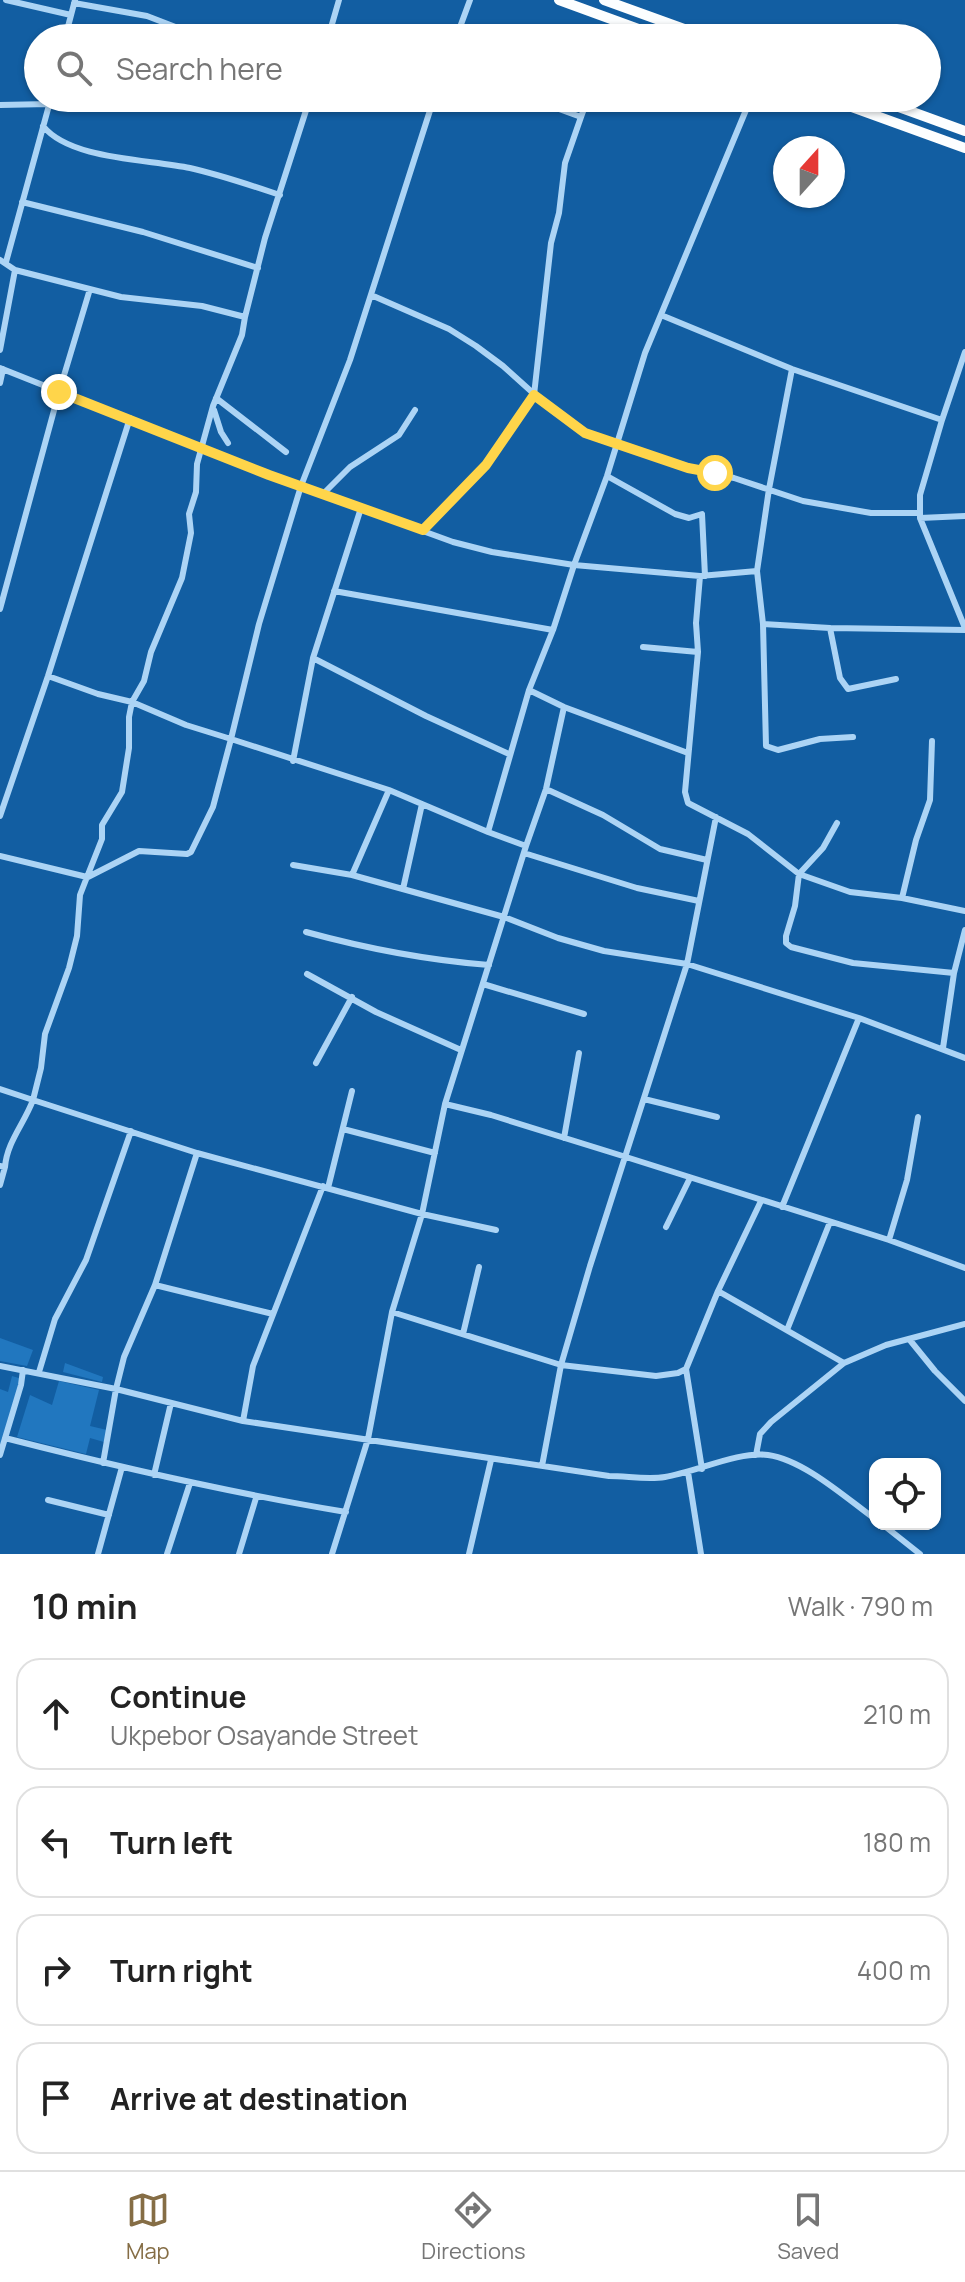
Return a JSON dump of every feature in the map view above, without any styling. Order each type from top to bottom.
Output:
[{"type":"highway","points":[[559,0],[624,24]]},
{"type":"highway","points":[[604,0],[670,24]]},
{"type":"highway","points":[[866,112],[965,148]]},
{"type":"highway","points":[[913,112],[965,131]]},
{"type":"street","points":[[6,0],[71,15]]},
{"type":"street","points":[[332,24],[339,0]]},
{"type":"street","points":[[461,24],[470,0]]},
{"type":"street","points":[[69,24],[74,2],[147,16],[168,24]]},
{"type":"street","points":[[0,105],[24,103]]},
{"type":"street","points":[[47,112],[3,261],[15,270],[121,297],[202,306],[245,317]]},
{"type":"street","points":[[0,1185],[11,1140],[25,1121],[33,1100],[45,1034],[77,936],[80,895],[102,839],[102,825],[122,792],[132,702],[144,681],[151,652],[182,578],[191,533],[189,514],[196,492],[196,472],[213,406],[242,335],[258,268],[306,112]]},
{"type":"street","points":[[0,856],[87,877],[139,851],[191,852],[213,807],[255,638],[301,486],[350,360],[430,112]]},
{"type":"street","points":[[567,112],[581,117]]},
{"type":"street","points":[[423,530],[486,465],[534,395],[551,243],[559,213],[565,163],[583,112]]},
{"type":"street","points":[[488,832],[529,690],[607,476],[645,353],[746,112]]},
{"type":"street","points":[[43,126],[64,143],[108,155],[191,168],[280,195]]},
{"type":"street","points":[[22,202],[168,239],[258,268]]},
{"type":"street","points":[[0,350],[15,270]]},
{"type":"street","points":[[0,609],[90,289]]},
{"type":"street","points":[[371,295],[449,329],[503,366],[534,395],[585,433],[688,468],[734,478],[803,501],[871,513],[965,516]]},
{"type":"street","points":[[661,315],[792,369],[942,420]]},
{"type":"street","points":[[763,624],[965,629],[919,515],[920,495],[965,352]]},
{"type":"street","points":[[0,383],[1,368],[301,486],[473,548],[574,565],[702,576],[757,571]]},
{"type":"street","points":[[792,369],[757,571],[763,624],[766,746],[778,750],[820,739],[853,737]]},
{"type":"street","points":[[216,398],[286,452]]},
{"type":"street","points":[[213,406],[228,443]]},
{"type":"street","points":[[323,494],[350,467],[399,435],[415,410]]},
{"type":"street","points":[[0,816],[130,418]]},
{"type":"street","points":[[607,476],[675,514],[689,518],[702,514],[702,576],[696,623],[698,652],[685,798],[688,803],[748,834],[799,874],[850,892],[902,898],[965,911]]},
{"type":"street","points":[[293,761],[313,658],[361,508]]},
{"type":"street","points":[[334,591],[553,630]]},
{"type":"street","points":[[830,628],[840,678],[848,689],[896,679]]},
{"type":"street","points":[[643,647],[698,652]]},
{"type":"street","points":[[313,658],[509,754]]},
{"type":"street","points":[[48,676],[98,694],[132,702],[186,725],[293,761],[389,790],[525,850],[637,888],[699,901]]},
{"type":"street","points":[[529,690],[564,707],[688,753]]},
{"type":"street","points":[[332,1554],[368,1439],[392,1312],[422,1214],[445,1104],[546,789],[564,707]]},
{"type":"street","points":[[902,898],[916,840],[930,800],[932,741]]},
{"type":"street","points":[[546,789],[603,815],[660,849],[707,860]]},
{"type":"street","points":[[352,875],[389,790]]},
{"type":"street","points":[[403,889],[422,804]]},
{"type":"street","points":[[542,1466],[561,1365],[687,964],[716,817]]},
{"type":"street","points":[[837,823],[823,848],[799,874],[786,943],[791,947],[853,963],[954,973]]},
{"type":"street","points":[[293,865],[352,875],[403,889],[504,917],[558,938],[604,951],[687,964],[859,1018],[965,1058]]},
{"type":"street","points":[[943,1048],[954,973],[965,930]]},
{"type":"street","points":[[306,932],[379,951],[435,961],[489,965]]},
{"type":"street","points":[[307,974],[376,1012],[461,1050]]},
{"type":"street","points":[[483,984],[584,1014]]},
{"type":"street","points":[[316,1063],[352,997]]},
{"type":"street","points":[[782,1207],[859,1018]]},
{"type":"street","points":[[564,1138],[579,1053]]},
{"type":"street","points":[[0,1089],[197,1153],[422,1214],[496,1230]]},
{"type":"street","points":[[243,1421],[253,1366],[325,1187],[352,1091]]},
{"type":"street","points":[[644,1099],[717,1117]]},
{"type":"street","points":[[445,1104],[626,1157],[889,1240],[965,1268]]},
{"type":"street","points":[[889,1240],[907,1180],[918,1117]]},
{"type":"street","points":[[343,1129],[435,1153]]},
{"type":"street","points":[[39,1372],[55,1319],[86,1260],[131,1131]]},
{"type":"street","points":[[103,1463],[124,1357],[155,1285],[197,1153]]},
{"type":"street","points":[[666,1227],[690,1178]]},
{"type":"street","points":[[702,1469],[686,1369],[718,1291],[761,1201]]},
{"type":"street","points":[[787,1330],[830,1222]]},
{"type":"street","points":[[463,1334],[479,1267]]},
{"type":"street","points":[[155,1285],[273,1314]]},
{"type":"street","points":[[718,1291],[844,1363]]},
{"type":"street","points":[[392,1312],[561,1365],[656,1376],[686,1369]]},
{"type":"street","points":[[756,1455],[760,1434],[771,1422],[844,1363],[864,1353],[965,1324]]},
{"type":"street","points":[[909,1339],[965,1401]]},
{"type":"street","points":[[0,1366],[116,1389],[243,1421],[491,1460],[622,1476],[661,1478],[756,1455],[772,1455],[819,1478],[869,1515]]},
{"type":"street","points":[[0,1455],[23,1370]]},
{"type":"street","points":[[154,1475],[171,1403]]},
{"type":"street","points":[[5,1438],[256,1498],[346,1512]]},
{"type":"street","points":[[469,1554],[491,1460]]},
{"type":"street","points":[[98,1554],[122,1467]]},
{"type":"street","points":[[688,1472],[701,1554]]},
{"type":"street","points":[[167,1554],[190,1483]]},
{"type":"street","points":[[239,1554],[256,1498]]},
{"type":"street","points":[[48,1500],[109,1515]]},
{"type":"street","points":[[890,1530],[920,1554]]},
{"type":"shaded area","points":[[0,1338],[33,1350],[27,1366],[0,1361]]},
{"type":"shaded area","points":[[65,1363],[103,1377],[102,1382],[63,1372]]},
{"type":"shaded area","points":[[12,1376],[22,1379],[0,1446],[0,1389],[8,1392]]},
{"type":"shaded area","points":[[59,1381],[99,1390],[90,1426],[107,1430],[104,1442],[90,1438],[86,1454],[17,1437],[30,1395],[52,1405]]},
{"type":"route","points":[[59,392],[269,475],[423,530],[486,465],[534,395],[571,424],[601,440],[688,468],[715,473]]}]
